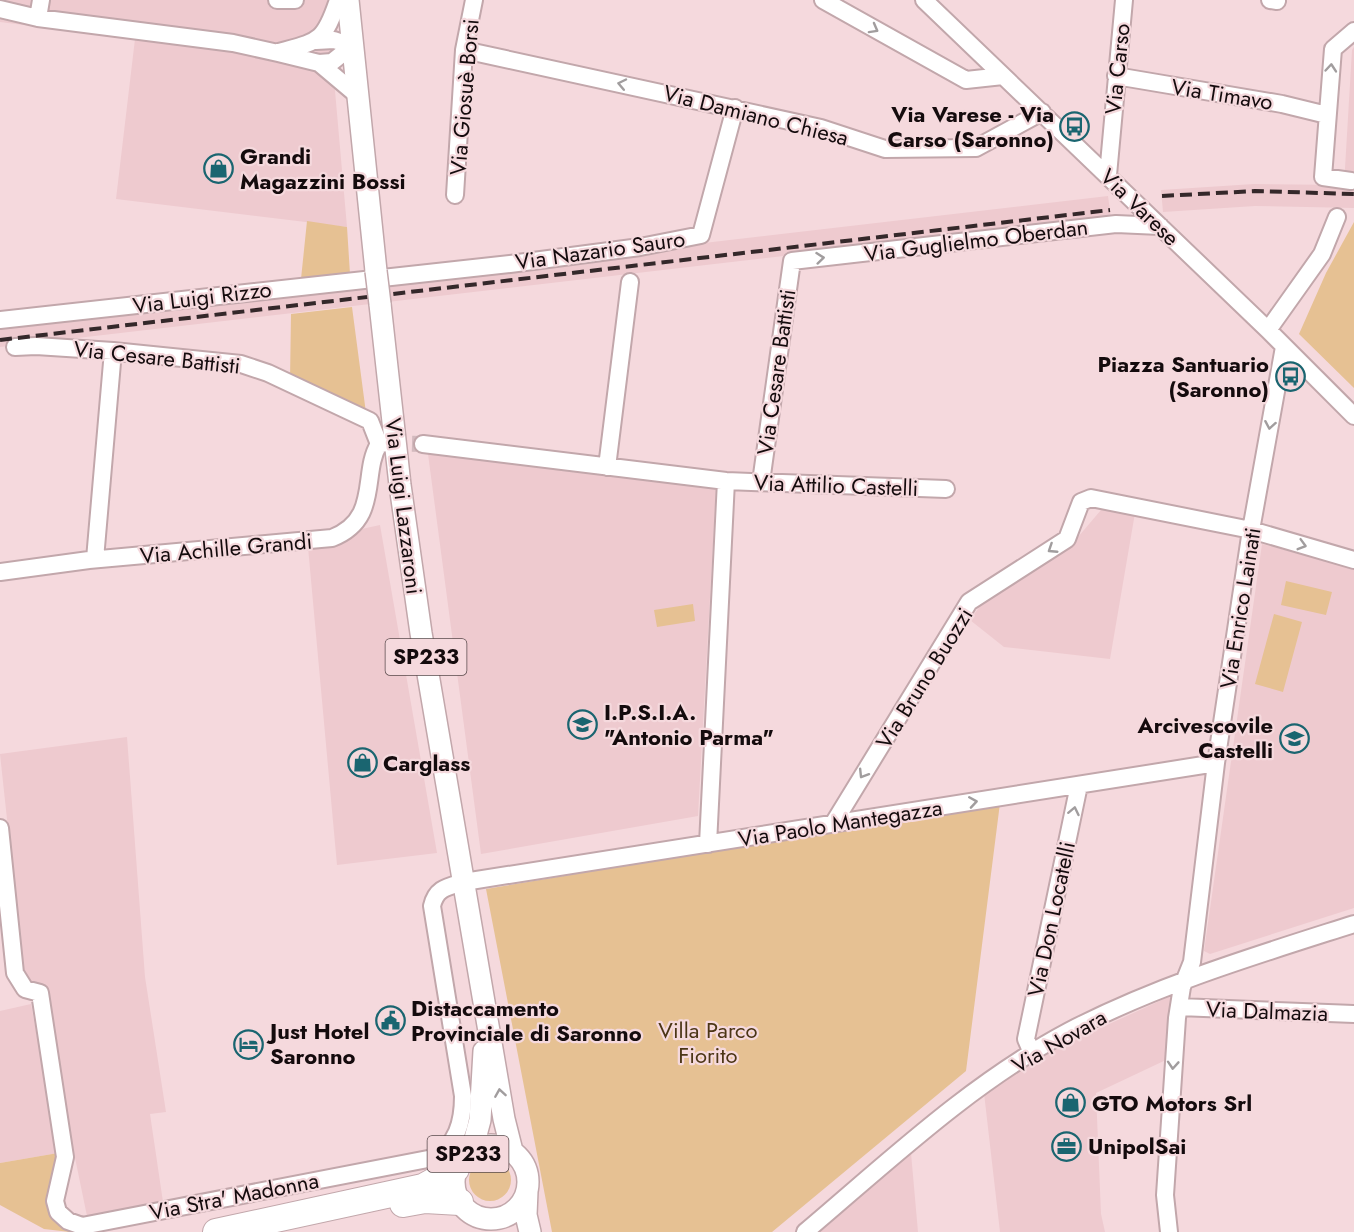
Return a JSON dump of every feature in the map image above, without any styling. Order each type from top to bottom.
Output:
[{"type":"highway","points":[[216,1232],[423,1187],[464,1159]]},
{"type":"highway","points":[[277,1232],[425,1200],[460,1202]]},
{"type":"main road","name":"Via Luigi Lazzaroni","points":[[348,0],[376,271],[411,565],[504,1119],[512,1151]]},
{"type":"main road","name":"Via Luigi Lazzaroni","points":[[464,1159],[480,1120],[486,1008]]},
{"type":"main road","name":"SP233","points":[[501,1232],[482,1218],[473,1215],[460,1202],[454,1180],[464,1159],[492,1145],[512,1151],[526,1168],[526,1215],[530,1232]]},
{"type":"main road","name":"SP233","points":[[482,1218],[505,1216],[523,1202],[527,1191]]},
{"type":"street","points":[[30,17],[41,0]]},
{"type":"street","points":[[277,0],[295,0]]},
{"type":"street","points":[[316,41],[331,21],[338,0]]},
{"type":"street","name":"Via Giosuè Borsi","points":[[455,195],[464,50],[474,0]]},
{"type":"street","points":[[823,0],[966,80],[1003,76]]},
{"type":"street","name":"Via Varese","points":[[924,0],[1108,175],[1354,416]]},
{"type":"street","name":"Via Carso","points":[[1108,175],[1124,0]]},
{"type":"street","points":[[1270,0],[1277,1]]},
{"type":"street","points":[[0,9],[30,17],[233,44],[320,63],[332,62],[352,46]]},
{"type":"street","points":[[0,18],[30,17]]},
{"type":"street","points":[[1351,181],[1323,177],[1333,49],[1354,31]]},
{"type":"street","points":[[278,53],[316,41],[334,40],[352,46]]},
{"type":"street","name":"Via Damiano Chiesa","points":[[464,50],[821,128],[885,149],[976,148],[1041,112]]},
{"type":"street","points":[[320,63],[357,95]]},
{"type":"street","name":"Via Timavo","points":[[1116,76],[1282,104],[1327,115]]},
{"type":"street","name":"Via Nazario Sauro","points":[[403,275],[592,254],[701,235],[735,108]]},
{"type":"street","name":"Via Carso","points":[[1080,148],[1110,138]]},
{"type":"street","points":[[1268,330],[1322,254],[1337,217]]},
{"type":"street","name":"Via Guglielmo Oberdan","points":[[792,261],[1116,224],[1160,226]]},
{"type":"street","name":"Via Cesare Battisti","points":[[761,482],[792,261]]},
{"type":"street","name":"Via Luigi Rizzo","points":[[0,320],[403,275]]},
{"type":"street","points":[[607,466],[630,282]]},
{"type":"street","name":"Via Cesare Battisti","points":[[15,347],[36,346],[113,351],[241,364],[268,373],[370,421],[384,444]]},
{"type":"street","name":"Via Enrico Lainati","points":[[1169,1232],[1164,1195],[1179,1007],[1182,987],[1192,962],[1216,763],[1251,530],[1284,347]]},
{"type":"street","points":[[95,559],[113,351]]},
{"type":"street","name":"Via Achille Grandi","points":[[0,572],[95,559],[333,538],[349,527],[363,508],[370,489],[375,451],[384,444]]},
{"type":"street","points":[[423,444],[726,481],[708,844]]},
{"type":"street","name":"Via Attilio Castelli","points":[[726,481],[946,489]]},
{"type":"street","name":"Via Bruno Buozzi","points":[[833,824],[969,602],[1067,539],[1081,502],[1091,498],[1251,530]]},
{"type":"street","points":[[1251,530],[1354,560]]},
{"type":"street","name":"Via Paolo Mantegazza","points":[[464,882],[1216,763]]},
{"type":"street","name":"Via Don Locatelli","points":[[1032,1053],[1026,1039],[1079,785]]},
{"type":"street","name":"Via Stra' Madonna","points":[[0,828],[15,973],[25,989],[40,993],[65,1157],[55,1201],[58,1212],[68,1221],[82,1226],[433,1158],[443,1152],[461,1124],[463,1096],[432,906],[434,894],[441,888],[464,882]]},
{"type":"street","name":"Via Novara","points":[[805,1232],[960,1102],[1032,1053],[1128,1002],[1187,978],[1354,924]]},
{"type":"street","name":"Via Dalmazia","points":[[1179,1007],[1354,1014]]},
{"type":"shaded area","points":[[0,0],[327,0],[347,227],[116,199],[135,39],[0,22]]},
{"type":"shaded area","points":[[1354,47],[1354,208],[1255,206],[1163,212],[1161,190],[1254,184],[1344,185]]},
{"type":"shaded area","points":[[1108,196],[1111,218],[0,347],[0,325]]},
{"type":"shaded area","points":[[428,454],[716,488],[698,816],[481,854]]},
{"type":"shaded area","points":[[1101,510],[1135,513],[1110,659],[1004,647],[970,620],[980,606],[1078,537]]},
{"type":"shaded area","points":[[380,525],[437,853],[337,865],[308,547],[357,530]]},
{"type":"shaded area","name":"Arcivescovile Castelli","points":[[1262,544],[1354,568],[1354,908],[1210,954],[1204,951]]},
{"type":"shaded area","points":[[127,737],[145,977],[166,1112],[150,1114],[163,1202],[87,1216],[40,988],[24,977],[0,754]]},
{"type":"shaded area","points":[[1175,994],[1168,1059],[1096,1093],[1101,1214],[1105,1232],[1000,1232],[984,1093],[1063,1045]]},
{"type":"shaded area","points":[[31,1004],[58,1153],[0,1163],[0,1011]]},
{"type":"shaded area","points":[[911,1153],[918,1232],[820,1232]]},
{"type":"green space","points":[[307,221],[347,227],[350,274],[301,279]]},
{"type":"green space","points":[[1354,222],[1354,388],[1299,334],[1326,273]]},
{"type":"green space","points":[[352,307],[366,413],[290,380],[291,314]]},
{"type":"green space","points":[[1286,581],[1332,592],[1326,615],[1281,605]]},
{"type":"green space","points":[[693,604],[695,621],[657,627],[654,610]]},
{"type":"green space","points":[[1274,614],[1302,622],[1283,692],[1255,684]]},
{"type":"green space","name":"Villa Parco Fiorito","points":[[1000,803],[966,1071],[772,1232],[552,1232],[486,889]]},
{"type":"green space","points":[[58,1153],[51,1215],[70,1232],[44,1229],[0,1205],[0,1163]]},
{"type":"green space","points":[[490,1159],[498,1160],[505,1165],[510,1172],[510,1188],[505,1195],[498,1200],[490,1201],[482,1200],[475,1195],[470,1188],[469,1180],[470,1172],[475,1165],[482,1160]]},
{"type":"tunnel","points":[[388,443],[423,444]]},
{"type":"railway","points":[[1162,196],[1255,191],[1354,194]]},
{"type":"railway","points":[[0,340],[1110,210]]},
{"type":"place","name":"Via Varese - Via Carso (Saronno)","points":[[1075,127]]},
{"type":"place","name":"Grandi Magazzini Bossi","points":[[219,169]]},
{"type":"place","name":"Piazza Santuario (Saronno)","points":[[1290,377]]},
{"type":"place","name":"I.P.S.I.A. \"Antonio Parma\"","points":[[583,725]]},
{"type":"place","name":"Arcivescovile Castelli","points":[[1294,738]]},
{"type":"place","name":"Carglass","points":[[362,763]]},
{"type":"place","name":"Distaccamento Provinciale di Saronno","points":[[390,1021]]},
{"type":"place","name":"Just Hotel Saronno","points":[[249,1044]]},
{"type":"place","name":"GTO Motors Srl","points":[[1071,1103]]},
{"type":"place","name":"UnipolSai","points":[[1067,1146]]}]
